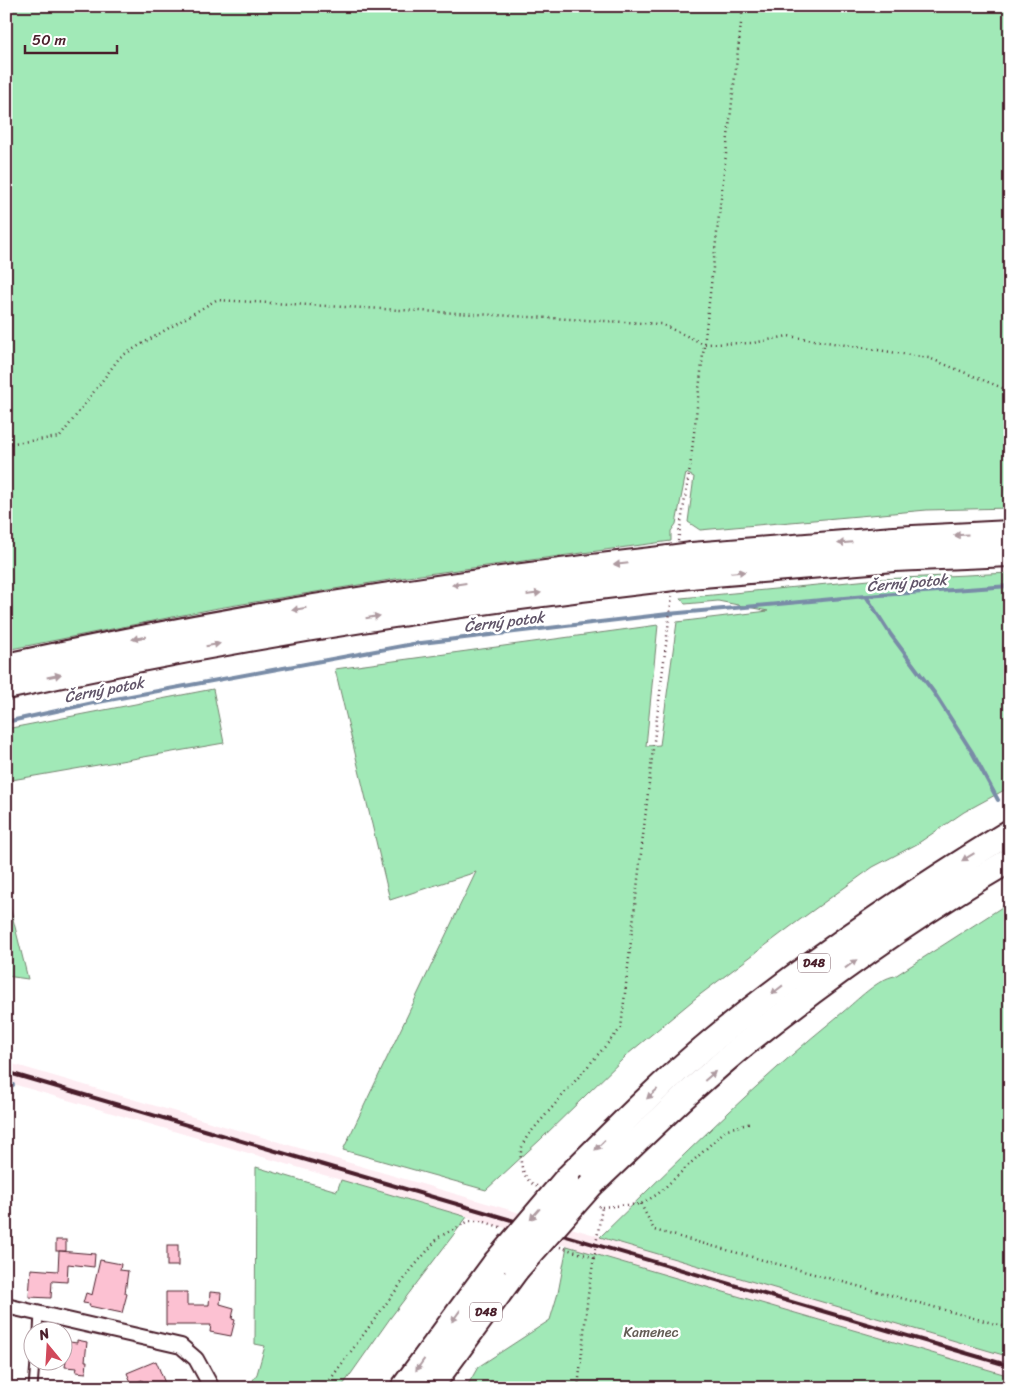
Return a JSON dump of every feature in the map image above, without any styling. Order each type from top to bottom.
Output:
[{"type":"highway","points":[[6,687],[204,646],[678,567],[894,539],[1010,533]]},
{"type":"highway","points":[[6,666],[191,628],[320,605],[561,570],[1010,554]]},
{"type":"highway","name":"D48","points":[[403,1388],[495,1262],[567,1178],[667,1080],[713,1040],[789,980],[931,881],[1010,832]]},
{"type":"highway","name":"D48","points":[[430,1388],[518,1269],[591,1185],[696,1087],[750,1040],[878,944],[959,890],[1010,860]]},
{"type":"street","points":[[6,1306],[181,1346],[196,1359],[212,1388]]},
{"type":"lane","points":[[39,1313],[39,1322]]},
{"type":"lane","points":[[33,1388],[34,1372]]},
{"type":"path","points":[[530,1133],[621,1028],[653,749],[690,468],[743,6]]},
{"type":"path","points":[[6,444],[60,437],[120,357],[216,300],[661,324],[704,344],[753,343],[788,336],[880,352],[929,358],[1010,391]]},
{"type":"path","points":[[602,1207],[641,1204],[658,1194],[728,1129],[752,1123]]},
{"type":"path","points":[[641,1204],[654,1230],[1010,1328]]},
{"type":"path","points":[[324,1388],[411,1270],[439,1237],[469,1221],[482,1220],[510,1230]]},
{"type":"path","points":[[557,1246],[595,1258]]},
{"type":"path","points":[[578,1388],[588,1295]]},
{"type":"shaded area","points":[[6,1062],[1010,1357],[1010,1376],[6,1082]]},
{"type":"green space","points":[[6,6],[1010,6],[1010,508],[927,510],[700,530],[688,522],[694,477],[686,473],[676,524],[671,531],[671,541],[420,575],[218,608],[6,650]]},
{"type":"green space","points":[[1010,573],[1010,787],[964,812],[917,844],[873,867],[697,997],[628,1054],[486,1190],[343,1150],[476,872],[390,900],[335,669],[658,625],[646,746],[660,745],[677,622],[768,611],[718,601],[685,604],[681,598],[880,579]]},
{"type":"green space","points":[[213,689],[224,743],[6,781],[6,729]]},
{"type":"green space","points":[[6,891],[28,979],[6,976]]},
{"type":"green space","points":[[1010,902],[1010,1357],[600,1237],[749,1093],[868,991],[882,981],[895,976]]},
{"type":"green space","points":[[256,1167],[337,1191],[341,1180],[467,1217],[391,1317],[341,1388],[248,1388],[257,1374],[265,1346],[255,1344]]},
{"type":"green space","name":"Kamenec","points":[[567,1246],[1010,1376],[1010,1388],[466,1388],[478,1367],[550,1320],[558,1293]]},
{"type":"building","points":[[56,1240],[66,1240],[66,1251],[56,1251]]},
{"type":"building","points":[[167,1245],[178,1245],[178,1266],[167,1266]]},
{"type":"building","points":[[59,1251],[95,1254],[94,1267],[68,1264],[67,1282],[52,1281],[51,1298],[29,1297],[31,1269],[58,1271]]},
{"type":"building","points":[[100,1260],[121,1264],[120,1270],[128,1271],[125,1293],[127,1294],[122,1313],[83,1303],[86,1293],[92,1295]]},
{"type":"building","points":[[166,1292],[187,1292],[187,1305],[209,1305],[210,1292],[221,1293],[220,1304],[234,1308],[232,1319],[235,1320],[231,1336],[210,1332],[211,1325],[166,1325]]},
{"type":"building","points":[[77,1340],[87,1342],[86,1373],[76,1372],[77,1368],[72,1368],[72,1342],[77,1343]]},
{"type":"building","points":[[156,1361],[167,1388],[145,1388],[142,1380],[132,1384],[127,1373]]},
{"type":"waterway","name":"Černý potok","points":[[6,722],[93,703],[413,644],[668,614],[866,596],[1010,586]]},
{"type":"waterway","points":[[866,596],[891,635],[935,694],[972,752],[998,800]]},
{"type":"waterway","points":[[6,1087],[13,1085]]},
{"type":"railway","points":[[6,1072],[1010,1366]]}]
